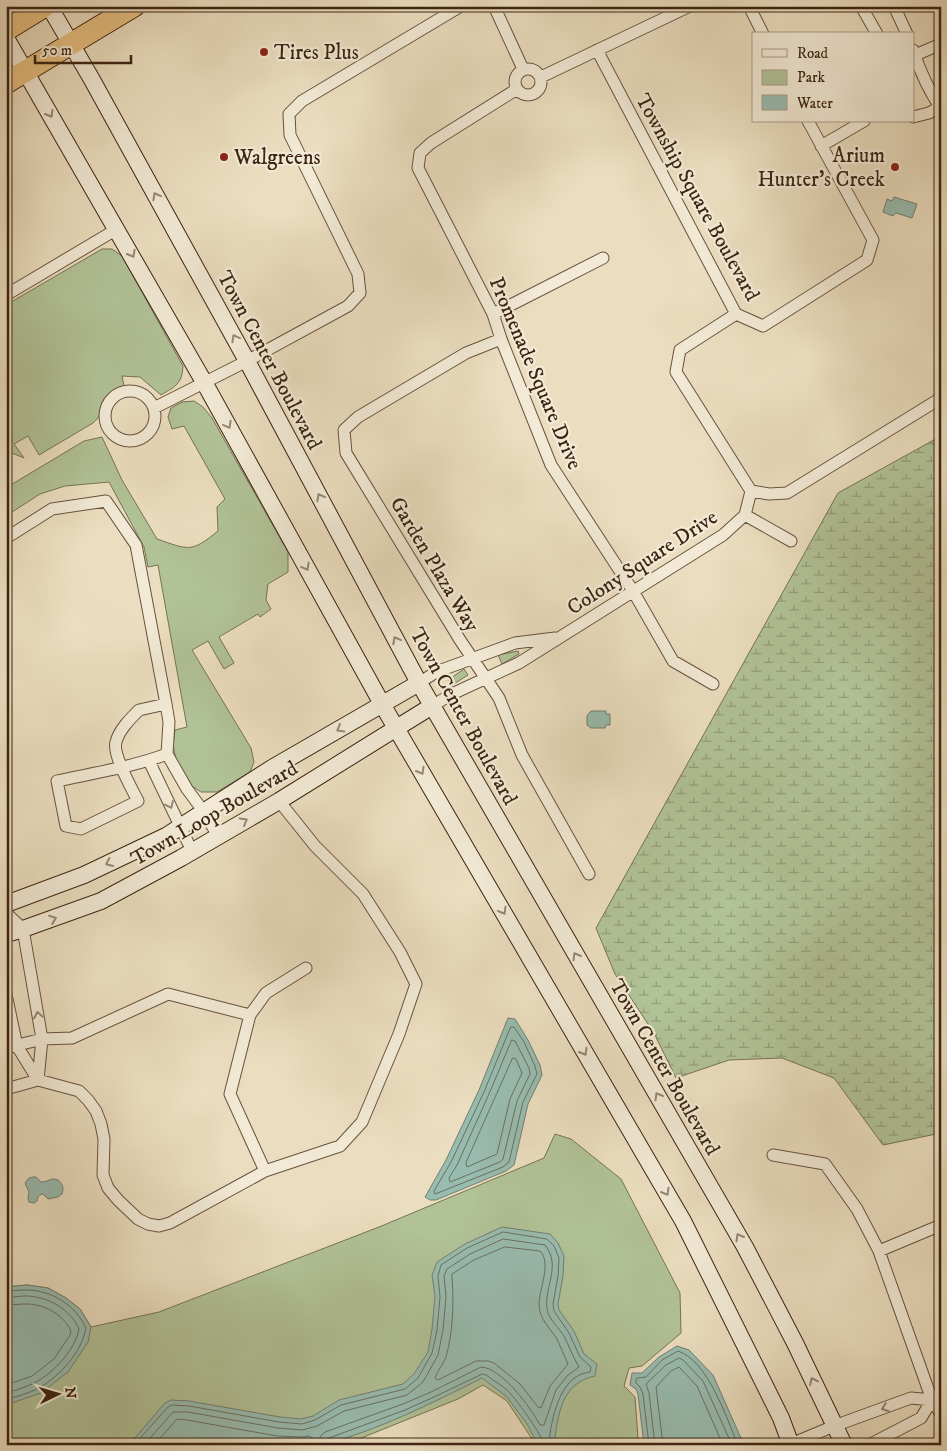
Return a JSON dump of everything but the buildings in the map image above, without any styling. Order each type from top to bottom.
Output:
[{"type":"highway","points":[[6,30],[47,6]]},
{"type":"highway","points":[[6,83],[134,6]]},
{"type":"main road","name":"Town Center Boulevard","points":[[47,6],[71,44],[247,361],[419,683],[745,1247],[795,1343],[844,1445]]},
{"type":"main road","points":[[6,38],[204,382],[382,704],[683,1221],[781,1418],[791,1444]]},
{"type":"main road","name":"Town Loop Boulevard","points":[[6,904],[84,875],[166,836],[272,768],[419,683]]},
{"type":"main road","name":"Town Loop Boulevard","points":[[6,934],[101,901],[279,801],[432,706]]},
{"type":"street","points":[[154,408],[247,361],[348,306],[360,293],[358,274],[290,135],[289,114],[302,101],[461,6]]},
{"type":"street","points":[[494,6],[523,69]]},
{"type":"street","points":[[541,77],[690,6]]},
{"type":"street","points":[[749,6],[762,32]]},
{"type":"street","points":[[861,6],[877,32]]},
{"type":"street","points":[[894,6],[906,32]]},
{"type":"street","points":[[914,117],[929,114],[940,108],[921,72],[914,54],[941,44]]},
{"type":"street","name":"Township Square Boulevard","points":[[597,50],[736,314],[763,326],[867,260],[873,240],[809,122]]},
{"type":"street","points":[[532,68],[541,77],[539,89],[532,95],[524,94],[515,85],[515,77],[523,69],[532,68]]},
{"type":"street","name":"Promenade Square Drive","points":[[517,89],[430,143],[420,152],[418,168],[493,314],[551,465],[633,591],[673,661],[713,684]]},
{"type":"street","points":[[822,146],[862,122]]},
{"type":"street","points":[[6,295],[117,229]]},
{"type":"street","points":[[493,314],[603,258]]},
{"type":"street","points":[[736,314],[680,350],[676,372],[752,492],[769,494],[787,493],[941,398]]},
{"type":"street","name":"Garden Plaza Way","points":[[501,339],[466,354],[358,417],[344,430],[346,453],[484,678],[499,698],[522,756],[589,874]]},
{"type":"street","points":[[128,390],[144,394],[154,408],[154,424],[150,432],[136,440],[128,441],[113,435],[105,421],[104,412],[107,404],[119,392],[128,390]]},
{"type":"street","name":"Colony Square Drive","points":[[432,706],[484,678],[519,663],[723,535],[745,515],[752,492]]},
{"type":"street","points":[[6,538],[52,508],[106,501],[136,545],[170,722],[167,754],[186,789],[204,812],[218,836]]},
{"type":"street","name":"Colony Square Drive","points":[[745,515],[791,542]]},
{"type":"street","name":"Colony Square Drive","points":[[419,683],[436,672],[515,643],[559,638]]},
{"type":"street","points":[[166,704],[139,710],[119,734],[115,744],[121,767],[138,801],[82,829],[66,826],[57,781],[121,767],[149,761],[167,754]]},
{"type":"street","points":[[149,761],[192,851]]},
{"type":"street","points":[[6,1090],[38,1080],[79,1092],[88,1100],[96,1111],[101,1124],[104,1139],[103,1175],[108,1188],[128,1211],[138,1219],[148,1224],[159,1226],[170,1223],[265,1171],[340,1146],[362,1122],[399,1034],[416,984],[400,952],[363,894],[315,846],[279,801]]},
{"type":"street","points":[[6,913],[23,929],[42,1039],[38,1080]]},
{"type":"street","points":[[265,1171],[230,1094],[250,1015],[266,994],[306,968]]},
{"type":"street","points":[[6,994],[11,1047],[38,1080]]},
{"type":"street","points":[[11,1047],[42,1039],[72,1038],[168,994],[250,1015]]},
{"type":"street","points":[[772,1155],[825,1164],[857,1209],[879,1251],[941,1414]]},
{"type":"street","points":[[879,1251],[941,1224]]},
{"type":"street","points":[[791,1444],[911,1398],[936,1398]]},
{"type":"street","points":[[869,1445],[921,1418],[936,1398]]},
{"type":"green space","points":[[102,249],[112,249],[122,256],[183,366],[180,381],[161,395],[140,377],[122,376],[124,386],[106,398],[98,418],[93,423],[39,455],[28,436],[14,444],[24,458],[12,453],[6,457],[6,305]]},
{"type":"green space","points":[[194,401],[203,407],[212,418],[288,552],[288,572],[268,584],[266,600],[271,609],[260,617],[258,614],[219,637],[234,663],[224,669],[208,641],[192,650],[251,748],[254,762],[250,772],[217,792],[201,792],[189,784],[177,765],[173,745],[175,730],[187,727],[158,565],[148,567],[144,547],[109,482],[65,486],[40,494],[6,516],[6,482],[9,486],[84,441],[102,437],[122,480],[157,539],[183,547],[202,543],[218,531],[217,507],[225,499],[184,426],[172,429],[168,417],[171,408],[182,402]]},
{"type":"green space","points":[[941,436],[941,1133],[883,1145],[834,1078],[782,1058],[729,1060],[676,1078],[654,1033],[615,974],[596,928],[838,493]]},
{"type":"green space","points":[[518,651],[519,654],[502,664],[498,655]]},
{"type":"green space","points":[[464,669],[468,675],[452,685],[448,680]]},
{"type":"green space","points":[[555,1134],[571,1139],[621,1179],[680,1293],[681,1333],[642,1366],[629,1368],[624,1386],[635,1397],[639,1445],[536,1445],[507,1401],[483,1385],[458,1399],[344,1445],[6,1445],[6,1287],[27,1285],[48,1288],[66,1298],[80,1309],[91,1327],[159,1312],[379,1227],[544,1158]]},
{"type":"water","points":[[894,197],[917,204],[912,218],[896,213],[893,216],[883,212],[887,199],[892,201]]},
{"type":"water","points":[[591,711],[606,711],[606,714],[610,714],[610,725],[606,725],[605,728],[591,728],[587,725],[587,716]]},
{"type":"water","points":[[508,1018],[515,1019],[528,1040],[540,1065],[542,1075],[528,1104],[514,1165],[506,1171],[436,1200],[430,1200],[425,1197],[446,1160],[479,1090]]},
{"type":"water","points":[[36,1177],[41,1182],[53,1179],[58,1180],[63,1186],[62,1194],[48,1199],[43,1194],[34,1203],[29,1202],[29,1192],[25,1183],[29,1178]]},
{"type":"water","points":[[502,1227],[550,1234],[558,1243],[564,1256],[558,1304],[559,1310],[574,1331],[584,1354],[597,1364],[595,1376],[575,1386],[563,1402],[557,1423],[554,1445],[541,1445],[536,1441],[527,1424],[507,1397],[482,1378],[383,1425],[321,1445],[126,1445],[134,1439],[165,1403],[171,1400],[189,1401],[301,1419],[313,1416],[339,1400],[403,1384],[414,1374],[428,1352],[435,1296],[432,1275],[437,1262],[465,1244]]},
{"type":"water","points":[[27,1285],[48,1288],[66,1298],[80,1309],[91,1327],[88,1342],[68,1372],[41,1393],[6,1405],[6,1287]]},
{"type":"water","points":[[677,1346],[689,1350],[713,1375],[744,1445],[644,1445],[638,1394],[636,1389],[630,1385],[632,1373],[642,1373],[659,1357]]},
{"type":"place","name":"Tires Plus","points":[[264,52]]},
{"type":"place","name":"Walgreens","points":[[224,157]]},
{"type":"place","name":"Arium Hunter's Creek","points":[[895,167]]}]
